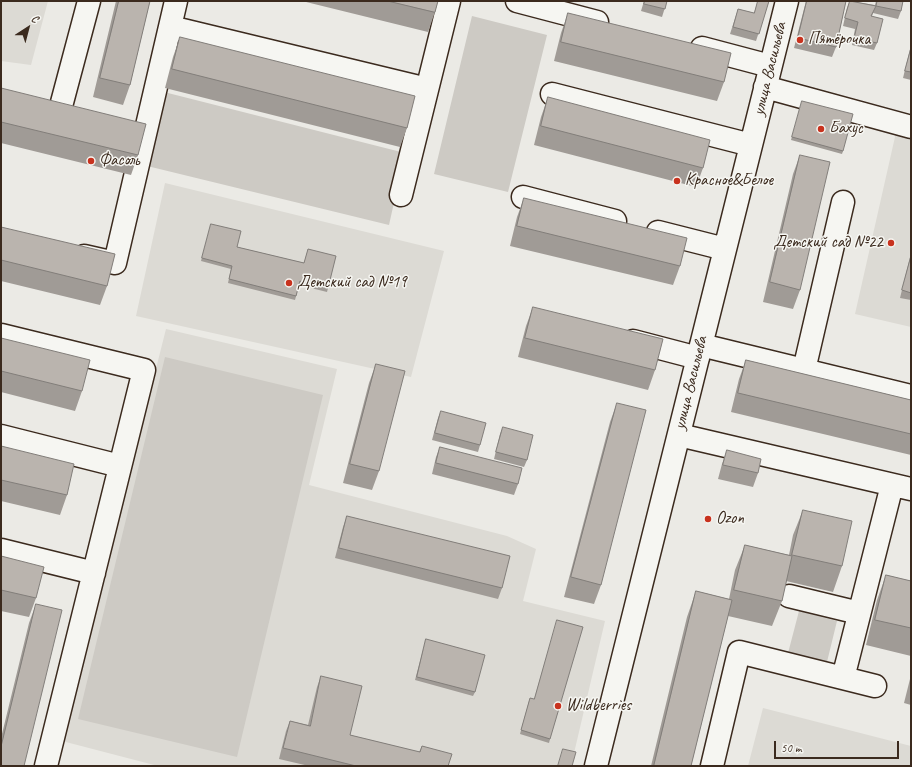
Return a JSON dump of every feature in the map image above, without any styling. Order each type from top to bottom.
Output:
[{"type":"street","points":[[38,105],[68,112],[89,1]]},
{"type":"street","points":[[62,250],[115,263],[138,129],[170,27],[176,1]]},
{"type":"street","points":[[401,195],[449,1]]},
{"type":"street","points":[[517,1],[616,26]]},
{"type":"street","name":"улица Васильева","points":[[596,766],[787,1]]},
{"type":"street","points":[[170,27],[427,89]]},
{"type":"street","points":[[685,44],[770,66]]},
{"type":"street","points":[[765,87],[911,127]]},
{"type":"street","points":[[552,94],[750,145]]},
{"type":"street","points":[[523,196],[725,249]]},
{"type":"street","points":[[804,370],[843,202]]},
{"type":"street","points":[[1,335],[144,370],[46,766]]},
{"type":"street","points":[[615,336],[804,370],[911,396]]},
{"type":"street","points":[[679,435],[901,487],[859,613],[843,678]]},
{"type":"street","points":[[1,436],[120,466]]},
{"type":"street","points":[[1,550],[94,573]]},
{"type":"street","points":[[789,596],[859,613]]},
{"type":"street","points":[[712,766],[739,652],[876,686]]},
{"type":"shaded area","points":[[1,1],[48,1],[31,65],[1,61]]},
{"type":"shaded area","points":[[472,16],[547,35],[508,192],[434,174]]},
{"type":"shaded area","points":[[160,91],[405,153],[389,225],[143,165]]},
{"type":"shaded area","name":"Детский сад №22","points":[[897,128],[911,132],[911,327],[855,314]]},
{"type":"shaded area","name":"Детский сад №19","points":[[165,183],[444,251],[411,377],[136,316]]},
{"type":"shaded area","points":[[166,329],[337,369],[309,485],[507,536],[536,549],[523,601],[605,621],[571,766],[158,766],[62,741]]},
{"type":"shaded area","points":[[165,357],[323,395],[237,757],[78,719]]},
{"type":"shaded area","points":[[799,611],[837,621],[826,666],[787,657]]},
{"type":"shaded area","points":[[763,708],[911,746],[911,766],[748,766]]},
{"type":"building","points":[[119,1],[150,1],[130,85],[100,78]]},
{"type":"building","points":[[388,1],[438,1],[435,12]]},
{"type":"building","points":[[645,1],[667,1],[665,9],[644,4]]},
{"type":"building","points":[[758,1],[769,1],[759,34],[733,27],[738,9],[754,13]]},
{"type":"building","points":[[807,1],[846,1],[836,47],[798,38]]},
{"type":"building","points":[[850,1],[876,6],[871,16],[883,19],[877,43],[854,38],[858,22],[845,18]]},
{"type":"building","points":[[877,1],[903,1],[901,11],[876,6]]},
{"type":"building","points":[[568,13],[731,53],[724,82],[561,42]]},
{"type":"building","points":[[180,37],[415,96],[407,128],[172,69]]},
{"type":"building","points":[[911,48],[911,72],[905,71]]},
{"type":"building","points":[[1,88],[146,124],[138,155],[1,122]]},
{"type":"building","points":[[548,97],[710,140],[703,168],[541,126]]},
{"type":"building","name":"Бахус","points":[[802,101],[853,114],[843,151],[792,137]]},
{"type":"building","points":[[800,155],[830,162],[800,290],[770,282]]},
{"type":"building","points":[[524,198],[687,238],[680,266],[517,226]]},
{"type":"building","points":[[211,224],[241,231],[237,247],[304,263],[308,249],[336,256],[328,288],[300,281],[296,296],[229,279],[232,266],[202,258]]},
{"type":"building","points":[[1,227],[115,254],[107,286],[1,260]]},
{"type":"building","points":[[911,256],[911,293],[902,290]]},
{"type":"building","points":[[533,307],[663,339],[655,370],[525,338]]},
{"type":"building","points":[[1,338],[90,360],[82,391],[1,371]]},
{"type":"building","points":[[746,360],[911,400],[911,434],[738,393]]},
{"type":"building","points":[[376,364],[405,371],[379,471],[350,464]]},
{"type":"building","points":[[617,403],[646,410],[601,585],[571,577]]},
{"type":"building","points":[[441,411],[486,423],[480,445],[435,433]]},
{"type":"building","points":[[503,427],[533,435],[527,460],[496,452]]},
{"type":"building","points":[[1,446],[74,464],[67,495],[1,480]]},
{"type":"building","points":[[440,447],[522,468],[518,484],[436,463]]},
{"type":"building","points":[[727,450],[761,459],[758,473],[723,465]]},
{"type":"building","points":[[803,510],[852,521],[842,566],[792,555]]},
{"type":"building","points":[[347,516],[510,556],[502,588],[339,548]]},
{"type":"building","points":[[745,545],[792,556],[782,601],[734,590]]},
{"type":"building","points":[[1,556],[44,567],[36,598],[1,590]]},
{"type":"building","points":[[886,575],[911,581],[911,628],[875,620]]},
{"type":"building","points":[[696,591],[732,600],[691,766],[654,766]]},
{"type":"building","points":[[36,604],[62,610],[24,766],[1,766],[1,747]]},
{"type":"building","points":[[557,620],[583,627],[550,739],[521,730],[530,698],[534,699]]},
{"type":"building","points":[[426,639],[485,655],[475,692],[417,677]]},
{"type":"building","points":[[321,676],[362,686],[350,735],[420,752],[422,746],[452,754],[448,766],[356,766],[283,748],[290,721],[310,726]]},
{"type":"building","points":[[563,749],[576,752],[572,766],[558,766]]},
{"type":"place","name":"Пятёрочка","points":[[800,40]]},
{"type":"place","name":"Бахус","points":[[821,129]]},
{"type":"place","name":"Фасоль","points":[[91,161]]},
{"type":"place","name":"Красное&Белое","points":[[677,181]]},
{"type":"place","name":"Детский сад №22","points":[[891,243]]},
{"type":"place","name":"Детский сад №19","points":[[289,283]]},
{"type":"place","name":"Ozon","points":[[708,519]]},
{"type":"place","name":"Wildberries","points":[[558,706]]}]
